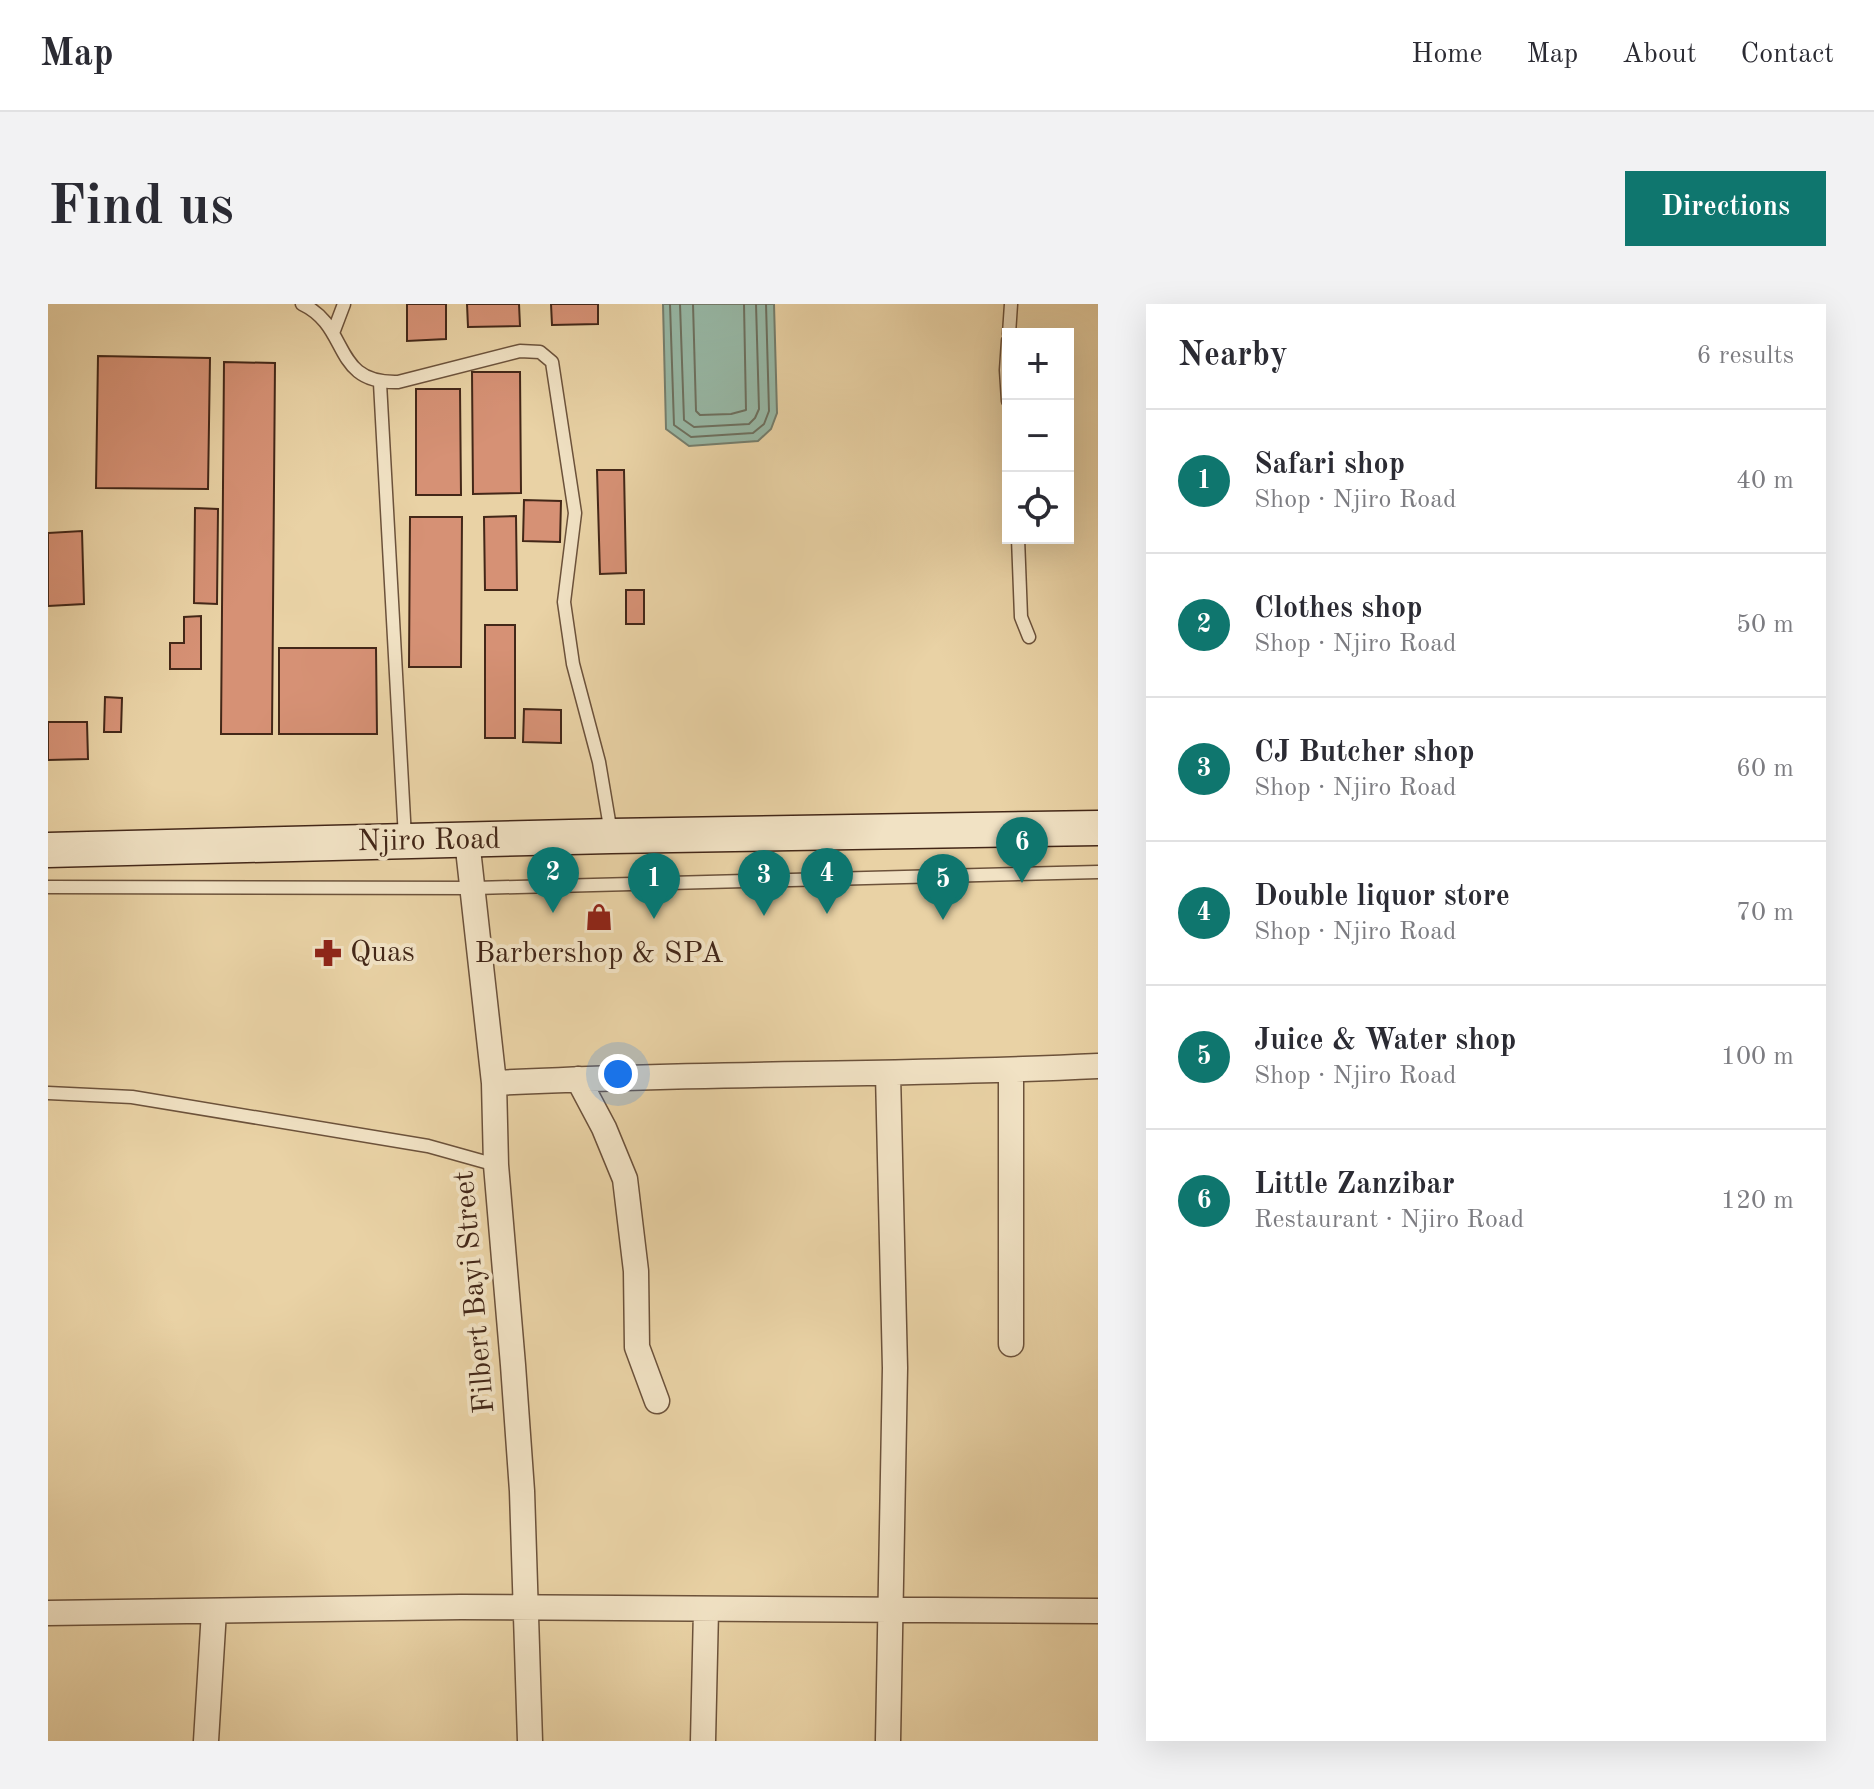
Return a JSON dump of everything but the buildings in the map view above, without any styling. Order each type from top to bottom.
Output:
[{"type":"street","name":"Njiro Road","points":[[48,850],[1098,828]]},
{"type":"street","name":"Filbert Bayi Street","points":[[467,840],[475,888],[494,1083],[496,1165],[517,1412],[530,1741]]},
{"type":"street","points":[[494,1083],[1011,1071],[1098,1066]]},
{"type":"street","points":[[1011,1071],[1011,1344]]},
{"type":"street","points":[[888,1074],[895,1368],[888,1741]]},
{"type":"street","points":[[578,1079],[604,1128],[625,1179],[636,1271],[637,1347],[657,1401]]},
{"type":"street","points":[[48,1613],[525,1607],[1098,1611]]},
{"type":"street","points":[[703,1741],[706,1610]]},
{"type":"street","points":[[206,1741],[214,1611]]},
{"type":"lane","points":[[302,304],[326,320],[347,360],[361,376],[380,383],[398,382],[520,351],[540,352],[552,362],[575,513],[564,602],[573,664],[599,762],[611,836]]},
{"type":"lane","points":[[333,333],[344,304]]},
{"type":"lane","points":[[1009,328],[1011,304]]},
{"type":"lane","points":[[380,383],[405,841]]},
{"type":"lane","points":[[1018,544],[1021,617],[1029,637]]},
{"type":"lane","points":[[48,887],[475,888],[1098,872]]},
{"type":"lane","points":[[48,1093],[132,1097],[428,1146],[496,1165]]},
{"type":"water","points":[[663,304],[774,304],[777,413],[771,429],[758,441],[689,446],[666,429]]},
{"type":"place","name":"Little Zanzibar","points":[[1022,883]]},
{"type":"place","name":"Clothes shop","points":[[553,913]]},
{"type":"place","name":"Double liquor store","points":[[827,914]]},
{"type":"place","name":"CJ Butcher shop","points":[[764,916]]},
{"type":"place","name":"Barbershop & SPA","points":[[599,917]]},
{"type":"place","name":"Safari shop","points":[[654,919]]},
{"type":"place","name":"Juice & Water shop","points":[[943,920]]},
{"type":"place","name":"Quas","points":[[328,953]]}]
